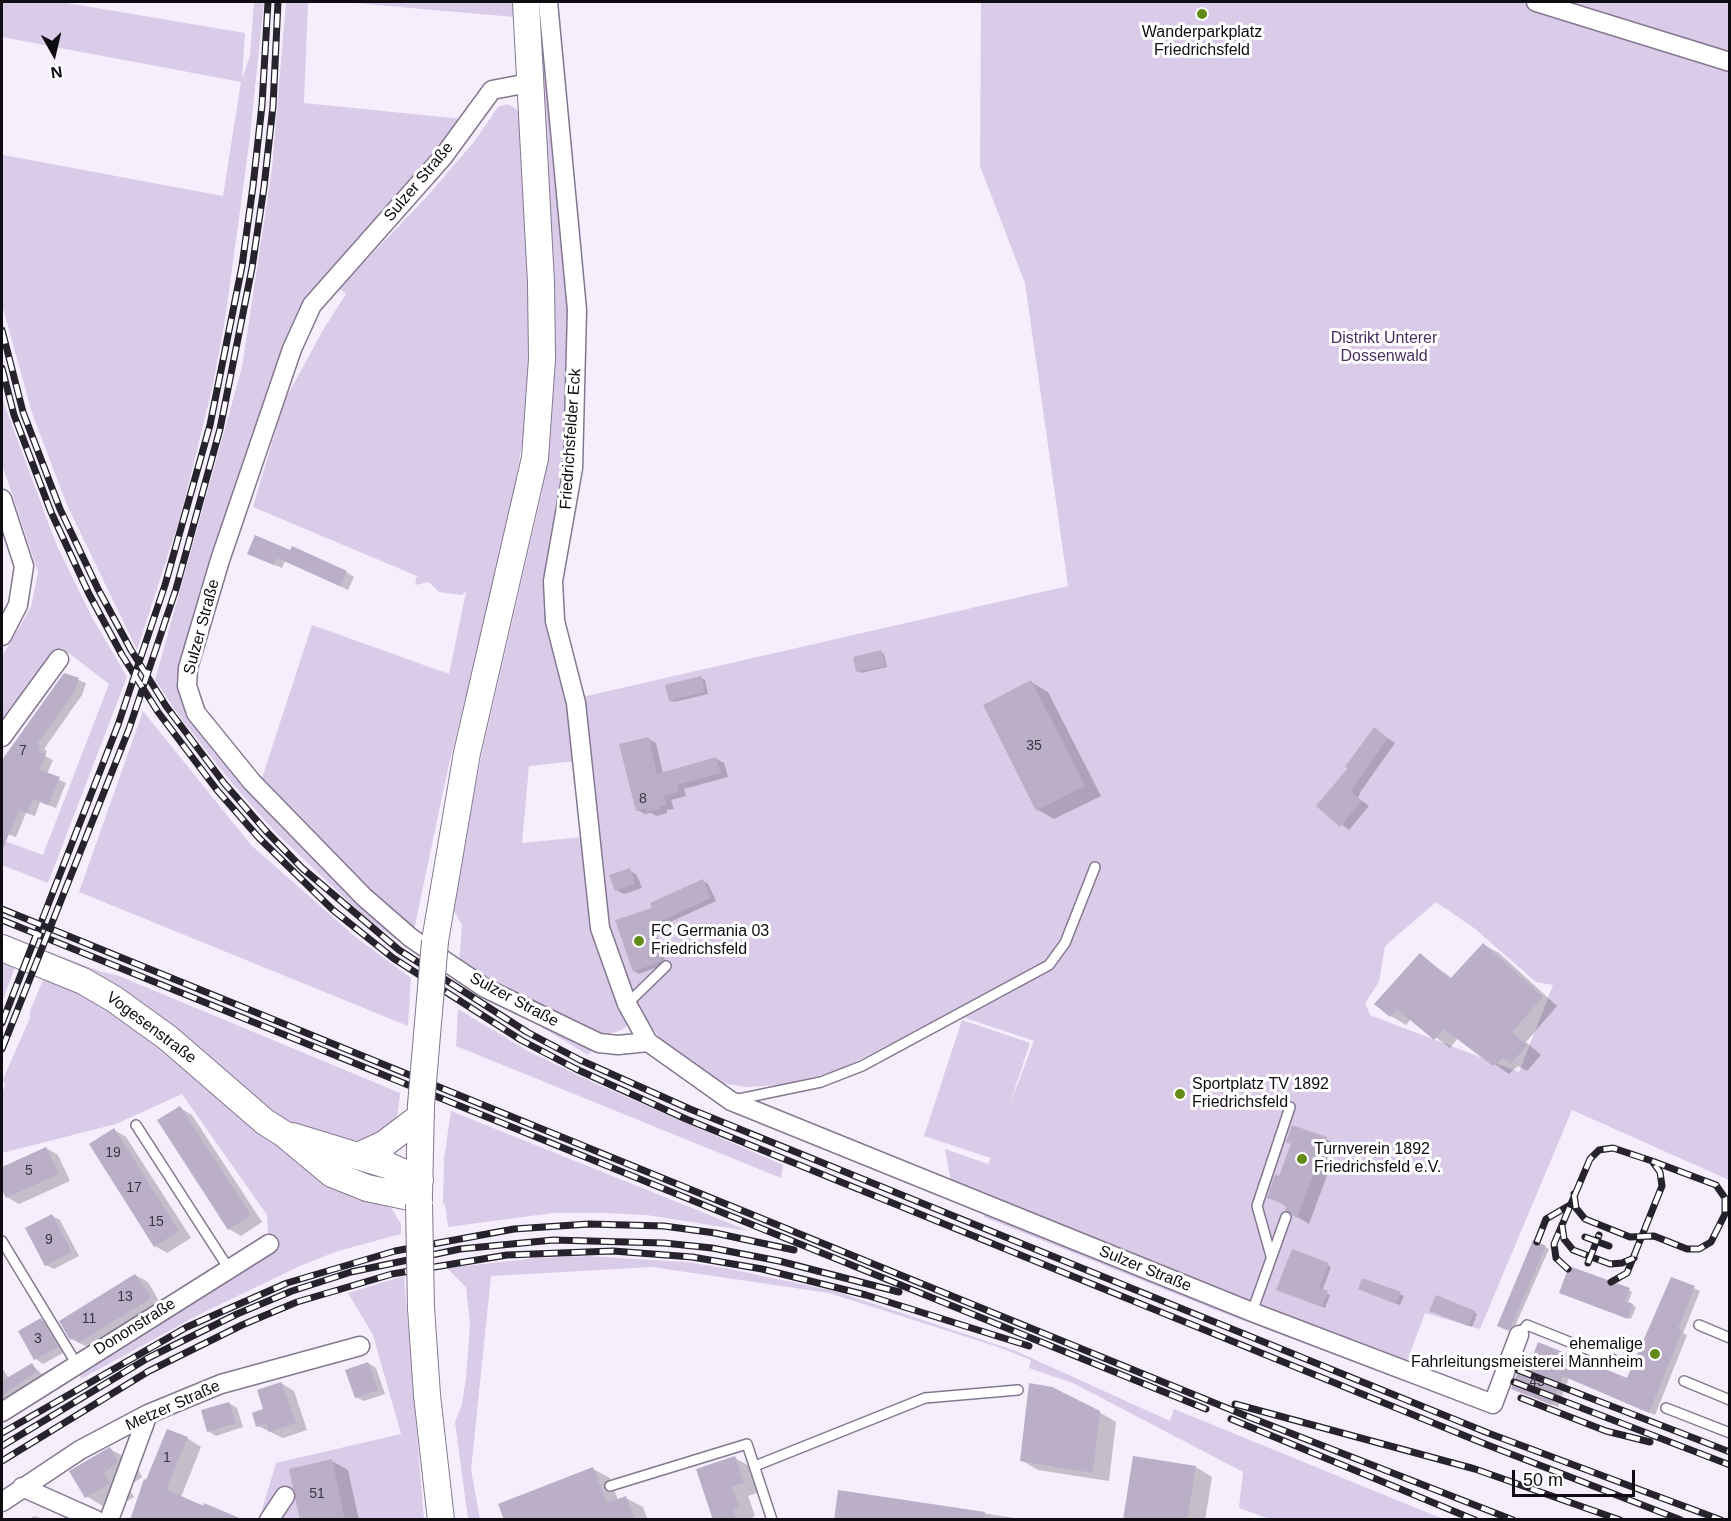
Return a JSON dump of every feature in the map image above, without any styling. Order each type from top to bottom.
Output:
[{"type":"main road","points":[[441,1520],[427,1395],[421,1308],[419,1194],[421,1111],[435,941],[467,753],[535,458],[542,359],[541,283],[526,2]]},
{"type":"main road","name":"Vogesenstraße","points":[[2,948],[83,981],[114,999],[168,1038],[264,1122],[284,1134],[318,1164],[348,1182],[403,1197],[419,1194]]},
{"type":"main road","points":[[358,1156],[384,1144],[421,1111]]},
{"type":"main road","name":"Vogesenstraße","points":[[284,1134],[358,1156],[419,1194]]},
{"type":"street","name":"Friedrichsfelder Eck","points":[[548,2],[577,310],[573,468],[553,581],[555,621],[576,703],[600,928],[627,1004],[648,1042]]},
{"type":"street","points":[[1536,2],[1730,62]]},
{"type":"street","name":"Sulzer Straße","points":[[529,83],[492,90],[443,157],[312,305],[292,349],[220,560],[188,668],[187,686],[196,713],[252,782],[372,903],[411,938],[485,988],[599,1043],[618,1045],[648,1042],[731,1101],[1252,1312],[1493,1404],[1519,1335]]},
{"type":"street","points":[[2,499],[24,572],[18,605],[2,636]]},
{"type":"street","points":[[2,737],[59,659]]},
{"type":"street","name":"Dononstraße","points":[[2,1412],[76,1363],[269,1244]]},
{"type":"street","name":"Metzer Straße","points":[[2,1502],[80,1450],[148,1414],[221,1384],[360,1346]]},
{"type":"street","points":[[109,1520],[148,1414]]},
{"type":"street","points":[[22,1487],[96,1520]]},
{"type":"street","points":[[269,1520],[285,1496]]},
{"type":"lane","points":[[731,1101],[821,1082],[862,1066],[1049,965],[1065,943],[1095,867]]},
{"type":"lane","points":[[627,1004],[666,966]]},
{"type":"lane","points":[[1271,1256],[1257,1206],[1290,1107]]},
{"type":"lane","points":[[136,1125],[229,1269]]},
{"type":"lane","points":[[1252,1312],[1286,1217]]},
{"type":"lane","points":[[2,1241],[76,1363]]},
{"type":"lane","points":[[1519,1335],[1527,1325],[1612,1359]]},
{"type":"lane","points":[[1699,1325],[1730,1338]]},
{"type":"lane","points":[[1684,1381],[1730,1400]]},
{"type":"lane","points":[[755,1466],[925,1398],[1018,1390]]},
{"type":"lane","points":[[1666,1408],[1730,1433]]},
{"type":"lane","points":[[610,1486],[747,1444],[772,1520]]},
{"type":"green space","points":[[2,2],[61,2],[245,33],[242,79],[250,56],[254,2],[264,2],[249,145],[225,320],[212,389],[181,515],[137,650],[67,505],[32,413],[2,305],[2,132],[3,155],[223,196],[241,82],[2,37]]},
{"type":"green space","points":[[286,2],[308,2],[304,103],[462,119],[437,155],[311,299],[270,402],[213,562],[176,681],[191,715],[244,782],[283,823],[311,830],[286,811],[261,781],[312,625],[449,674],[466,592],[461,595],[439,592],[429,582],[415,585],[417,576],[253,507],[284,402],[323,330],[346,294],[339,288],[423,201],[474,142],[498,107],[507,104],[515,108],[521,115],[524,132],[533,312],[531,391],[509,520],[447,773],[410,949],[368,920],[276,833],[231,782],[182,720],[155,680],[242,367],[272,169]]},
{"type":"green space","points":[[343,2],[514,2],[514,17]]},
{"type":"green space","name":"Distrikt Unterer Dossenwald","points":[[535,2],[543,2],[572,308],[561,595],[569,700],[1068,586],[1025,283],[980,166],[981,2],[1729,2],[1729,1180],[1572,1110],[1480,1329],[1425,1313],[1400,1380],[1218,1311],[984,1217],[987,1198],[952,1187],[945,1149],[988,1164],[991,1158],[924,1136],[962,1020],[1030,1043],[1008,1109],[1034,1041],[963,1017],[959,1008],[838,1071],[781,1085],[744,1087],[713,1081],[675,1057],[640,1013],[622,1030],[609,1034],[588,1055],[458,977],[462,925],[454,911],[453,899],[483,748],[542,492],[548,449]],"holes":[[[576,761],[582,837],[522,843],[529,766]],[[1436,902],[1474,928],[1536,982],[1553,985],[1519,1072],[1370,1015],[1365,1003],[1379,982],[1385,946]]]},
{"type":"green space","points":[[2,398],[57,546],[93,619],[127,677],[48,883],[2,865],[2,840],[43,855],[109,684],[61,647],[2,730],[2,656],[31,607],[38,572],[2,464]]},
{"type":"green space","points":[[143,711],[251,845],[358,939],[411,978],[408,1026],[79,892]]},
{"type":"green space","points":[[50,952],[99,971],[119,976],[400,1093],[397,1120],[372,1141],[347,1140],[291,1122],[278,1143],[392,1209],[401,1224],[401,1234],[338,1251],[302,1265],[200,1314],[81,1379],[79,1369],[269,1251],[267,1215],[182,1094],[116,1124],[2,1153],[2,1094],[5,1085],[3,1079],[30,1018],[30,1011],[45,975]]},
{"type":"green space","points":[[2,956],[17,962],[2,1002]]},
{"type":"green space","points":[[458,1009],[526,1050],[592,1082],[783,1165],[781,1178],[456,1046]]},
{"type":"green space","points":[[451,1111],[749,1231],[646,1215],[603,1213],[553,1213],[448,1227],[445,1204],[443,1205],[444,1159]]},
{"type":"green space","points":[[587,1256],[687,1262],[834,1291],[1016,1351],[1170,1421],[1174,1409],[1443,1519],[1270,1519],[1239,1508],[1243,1472],[1073,1383],[1029,1368],[1031,1360],[998,1347],[829,1293],[652,1267],[491,1276],[471,1470],[480,1519],[468,1519],[455,1422],[462,1404],[466,1378],[470,1324],[466,1287],[447,1268],[536,1258]]},
{"type":"green space","points":[[404,1276],[424,1519],[259,1520],[276,1463],[401,1434],[373,1335],[348,1293]]},
{"type":"building","points":[[255,535],[290,550],[292,546],[347,571],[340,586],[277,558],[274,565],[247,554]]},
{"type":"building","points":[[881,650],[885,666],[856,672],[853,657]]},
{"type":"building","points":[[64,673],[79,678],[75,691],[37,744],[41,746],[38,751],[46,754],[40,770],[60,777],[48,805],[33,799],[27,813],[19,810],[2,851],[2,760]]},
{"type":"building","points":[[701,676],[705,692],[669,701],[665,685]]},
{"type":"building","points":[[1031,680],[1085,786],[1036,811],[983,705]]},
{"type":"building","points":[[1374,727],[1388,738],[1354,786],[1351,792],[1362,801],[1340,827],[1316,806],[1348,768],[1345,767]]},
{"type":"building","points":[[649,737],[657,774],[716,757],[721,773],[677,785],[679,792],[664,796],[667,805],[660,806],[660,809],[647,812],[646,808],[636,811],[619,744]]},
{"type":"building","points":[[630,868],[635,884],[615,891],[609,875]]},
{"type":"building","points":[[703,879],[711,898],[650,926],[662,961],[633,972],[615,920],[652,908],[650,903]]},
{"type":"building","points":[[1483,943],[1543,997],[1512,1032],[1527,1045],[1511,1064],[1503,1058],[1493,1066],[1444,1029],[1434,1040],[1397,1009],[1390,1017],[1374,1004],[1420,953],[1450,979]]},
{"type":"building","points":[[180,1106],[251,1215],[228,1230],[157,1120]]},
{"type":"building","name":"Turnverein 1892 Friedrichsfeld e.V.","points":[[1292,1125],[1327,1137],[1297,1218],[1285,1210],[1287,1205],[1267,1198],[1275,1174],[1279,1176],[1291,1144],[1286,1142]]},
{"type":"building","points":[[114,1128],[179,1231],[154,1247],[89,1144]]},
{"type":"building","points":[[46,1147],[59,1174],[6,1198],[2,1190],[2,1167]]},
{"type":"building","points":[[52,1214],[72,1252],[45,1266],[25,1228]]},
{"type":"building","points":[[1533,1240],[1546,1246],[1509,1331],[1497,1326]]},
{"type":"building","points":[[1292,1249],[1329,1263],[1319,1288],[1328,1291],[1322,1307],[1276,1290]]},
{"type":"building","points":[[1569,1266],[1630,1288],[1625,1301],[1633,1304],[1628,1319],[1559,1293]]},
{"type":"building","points":[[135,1274],[151,1298],[79,1343],[75,1338],[70,1340],[59,1321]]},
{"type":"building","points":[[1671,1277],[1695,1286],[1678,1329],[1682,1331],[1649,1413],[1563,1376],[1552,1405],[1511,1389],[1522,1360],[1530,1363],[1538,1342],[1627,1378]]},
{"type":"building","points":[[1362,1278],[1401,1292],[1396,1304],[1358,1289]]},
{"type":"building","points":[[1436,1295],[1475,1311],[1468,1326],[1429,1311]]},
{"type":"building","points":[[41,1318],[58,1347],[34,1360],[18,1331]]},
{"type":"building","points":[[368,1362],[378,1390],[355,1398],[345,1370]]},
{"type":"building","points":[[32,1363],[37,1371],[2,1396],[2,1381]]},
{"type":"building","points":[[281,1382],[296,1423],[269,1432],[266,1424],[256,1427],[252,1413],[263,1409],[257,1390]]},
{"type":"building","points":[[1029,1383],[1052,1387],[1100,1411],[1093,1473],[1020,1461]]},
{"type":"building","points":[[229,1402],[236,1423],[207,1432],[201,1410]]},
{"type":"building","points":[[167,1429],[188,1437],[166,1489],[203,1506],[204,1503],[244,1520],[130,1520],[144,1479],[146,1480]]},
{"type":"building","points":[[110,1447],[118,1462],[104,1473],[110,1483],[85,1498],[69,1471]]},
{"type":"building","points":[[735,1456],[744,1483],[732,1487],[739,1507],[733,1509],[736,1520],[713,1520],[696,1469]]},
{"type":"building","points":[[1133,1456],[1196,1466],[1187,1520],[1123,1520]]},
{"type":"building","points":[[332,1459],[345,1520],[300,1520],[289,1469]]},
{"type":"building","points":[[593,1467],[607,1503],[626,1496],[635,1520],[504,1520],[498,1504]]},
{"type":"building","points":[[838,1490],[985,1512],[984,1520],[834,1520]]},
{"type":"railway","points":[[2,1023],[118,725],[165,585],[210,425],[242,266],[253,186],[262,105],[268,2]]},
{"type":"railway","points":[[2,1049],[129,729],[176,589],[220,429],[252,268],[264,187],[273,106],[278,2]]},
{"type":"railway","points":[[2,330],[23,412],[60,509],[98,589],[131,650],[166,706],[224,783],[266,831],[302,868],[399,950],[527,1032],[580,1060],[690,1109],[1488,1433],[1721,1520]]},
{"type":"railway","points":[[2,368],[14,415],[51,512],[89,594],[122,655],[158,712],[217,790],[259,838],[333,910],[393,958],[521,1040],[576,1069],[686,1119],[1485,1444],[1681,1520]]},
{"type":"railway","points":[[2,909],[1244,1415],[1513,1520]]},
{"type":"railway","points":[[2,920],[1206,1409]]},
{"type":"railway","points":[[1568,1269],[1556,1258],[1554,1244],[1590,1159],[1599,1150],[1613,1148],[1652,1161],[1660,1172],[1662,1186],[1627,1273],[1611,1282]]},
{"type":"railway","points":[[1574,1194],[1576,1208],[1585,1219],[1630,1237],[1654,1236],[1687,1249],[1699,1249],[1711,1242],[1725,1214],[1725,1198],[1716,1185],[1652,1161]]},
{"type":"railway","points":[[1537,1242],[1546,1219],[1570,1205]]},
{"type":"railway","points":[[2,1433],[187,1327],[287,1283],[395,1251],[514,1229],[589,1224],[664,1226],[715,1233],[794,1250]]},
{"type":"railway","points":[[1562,1225],[1564,1239],[1573,1250],[1610,1264],[1622,1263],[1634,1258]]},
{"type":"railway","points":[[1588,1263],[1599,1235]]},
{"type":"railway","points":[[1585,1237],[1609,1246]]},
{"type":"railway","points":[[2,1446],[148,1358],[237,1314],[292,1291],[351,1272],[460,1249],[553,1240],[664,1243],[712,1248],[779,1261],[899,1292]]},
{"type":"railway","points":[[2,1461],[149,1371],[242,1325],[297,1302],[392,1274],[507,1255],[613,1251],[692,1257],[762,1269],[866,1295],[1029,1346]]},
{"type":"railway","points":[[1518,1370],[1730,1452]]},
{"type":"railway","points":[[1514,1382],[1730,1465]]},
{"type":"railway","points":[[1521,1398],[1606,1431],[1650,1442]]},
{"type":"railway","points":[[1235,1404],[1475,1469],[1620,1520]]},
{"type":"railway","points":[[1231,1419],[1475,1520]]},
{"type":"place","name":"Wanderparkplatz Friedrichsfeld","points":[[1202,14]]},
{"type":"place","name":"FC Germania 03 Friedrichsfeld","points":[[639,941]]},
{"type":"place","name":"Sportplatz TV 1892 Friedrichsfeld","points":[[1180,1094]]},
{"type":"place","name":"Turnverein 1892 Friedrichsfeld e.V.","points":[[1302,1159]]},
{"type":"place","name":"ehemalige Fahrleitungsmeisterei Mannheim","points":[[1655,1354]]}]
